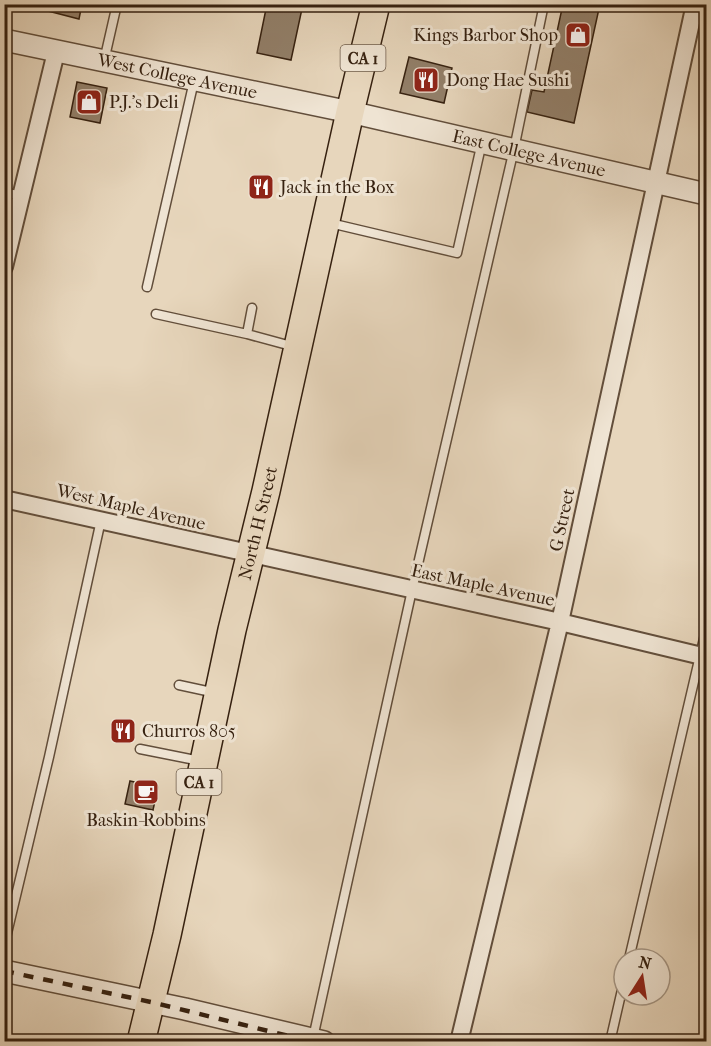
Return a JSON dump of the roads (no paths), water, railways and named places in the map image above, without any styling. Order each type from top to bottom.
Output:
[{"type":"highway","name":"North H Street","points":[[141,1041],[167,935],[232,630],[266,491],[376,4]]},
{"type":"street","name":"G Street","points":[[459,1041],[560,622],[695,4]]},
{"type":"street","name":"West College Avenue","points":[[4,40],[351,112]]},
{"type":"street","points":[[4,267],[56,52]]},
{"type":"street","name":"East College Avenue","points":[[351,112],[706,194]]},
{"type":"street","name":"West Maple Avenue","points":[[4,499],[250,554]]},
{"type":"street","name":"East Maple Avenue","points":[[250,554],[560,622],[704,657]]},
{"type":"street","points":[[4,971],[317,1040]]},
{"type":"lane","points":[[104,62],[117,4]]},
{"type":"lane","points":[[317,1040],[412,590],[514,150],[544,4]]},
{"type":"lane","points":[[147,287],[194,80]]},
{"type":"lane","points":[[326,223],[457,253],[482,142]]},
{"type":"lane","points":[[4,192],[21,196]]},
{"type":"lane","points":[[247,334],[252,308]]},
{"type":"lane","points":[[156,314],[298,348]]},
{"type":"lane","points":[[4,946],[49,757],[101,520]]},
{"type":"lane","points":[[632,947],[704,657],[706,630]]},
{"type":"lane","points":[[179,685],[218,694]]},
{"type":"lane","points":[[140,749],[204,762]]},
{"type":"lane","points":[[610,1041],[618,1007]]},
{"type":"railway","points":[[4,971],[151,1002],[313,1042]]},
{"type":"place","name":"Kings Barbor Shop","points":[[578,35]]},
{"type":"place","name":"Dong Hae Sushi","points":[[426,80]]},
{"type":"place","name":"P.J.'s Deli","points":[[89,102]]},
{"type":"place","name":"Jack in the Box","points":[[261,187]]},
{"type":"place","name":"Churros 805","points":[[123,731]]},
{"type":"place","name":"Baskin-Robbins","points":[[146,792]]}]
